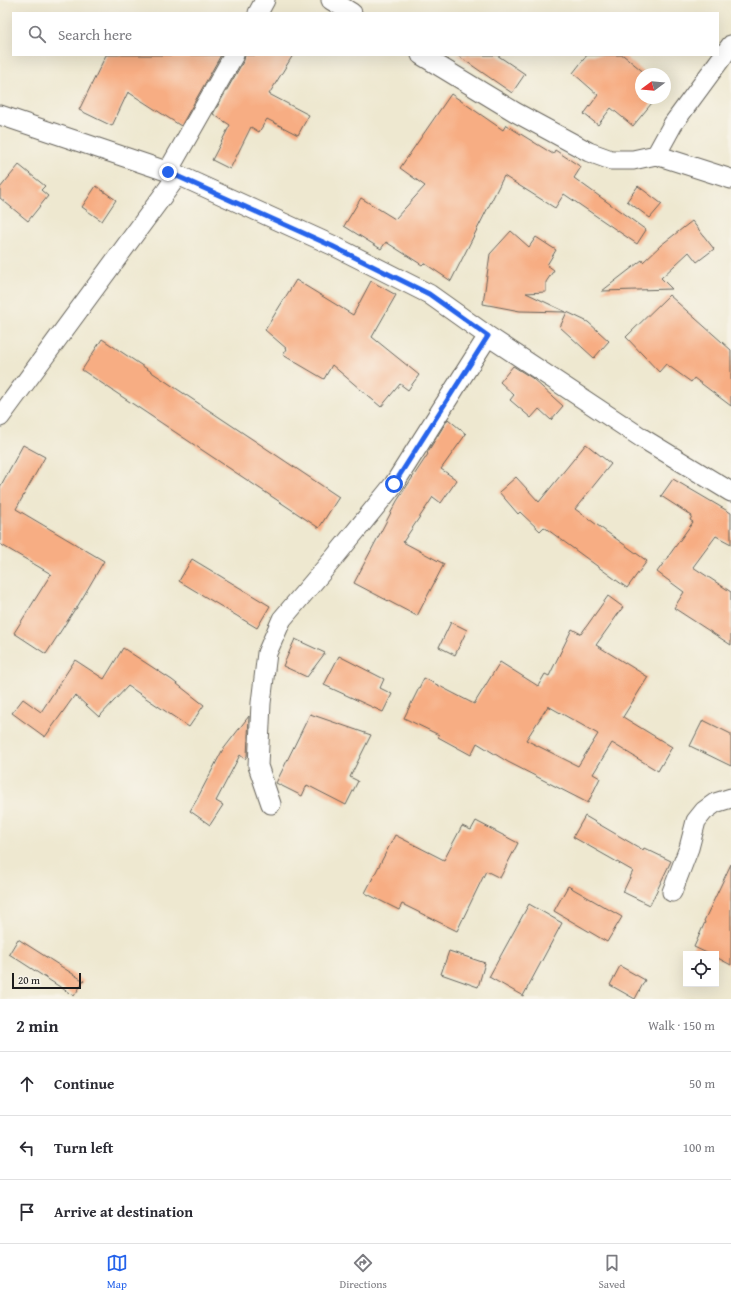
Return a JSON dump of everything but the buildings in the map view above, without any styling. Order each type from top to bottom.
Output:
[{"type":"street","points":[[259,12],[265,0]]},
{"type":"street","points":[[331,0],[350,12]]},
{"type":"street","points":[[656,155],[673,124],[731,45]]},
{"type":"street","points":[[0,417],[173,173],[233,56]]},
{"type":"street","points":[[423,56],[515,112],[589,152],[611,160],[633,160],[656,155],[731,179]]},
{"type":"street","points":[[0,115],[173,173],[332,246],[429,294],[488,336],[642,438],[731,492]]},
{"type":"street","points":[[271,804],[258,766],[261,703],[267,654],[282,619],[394,484],[488,336]]},
{"type":"street","points":[[672,892],[689,848],[696,821],[704,811],[715,803],[731,798]]},
{"type":"route","points":[[168,172],[178,175],[332,246],[429,294],[488,336],[394,484]]}]
